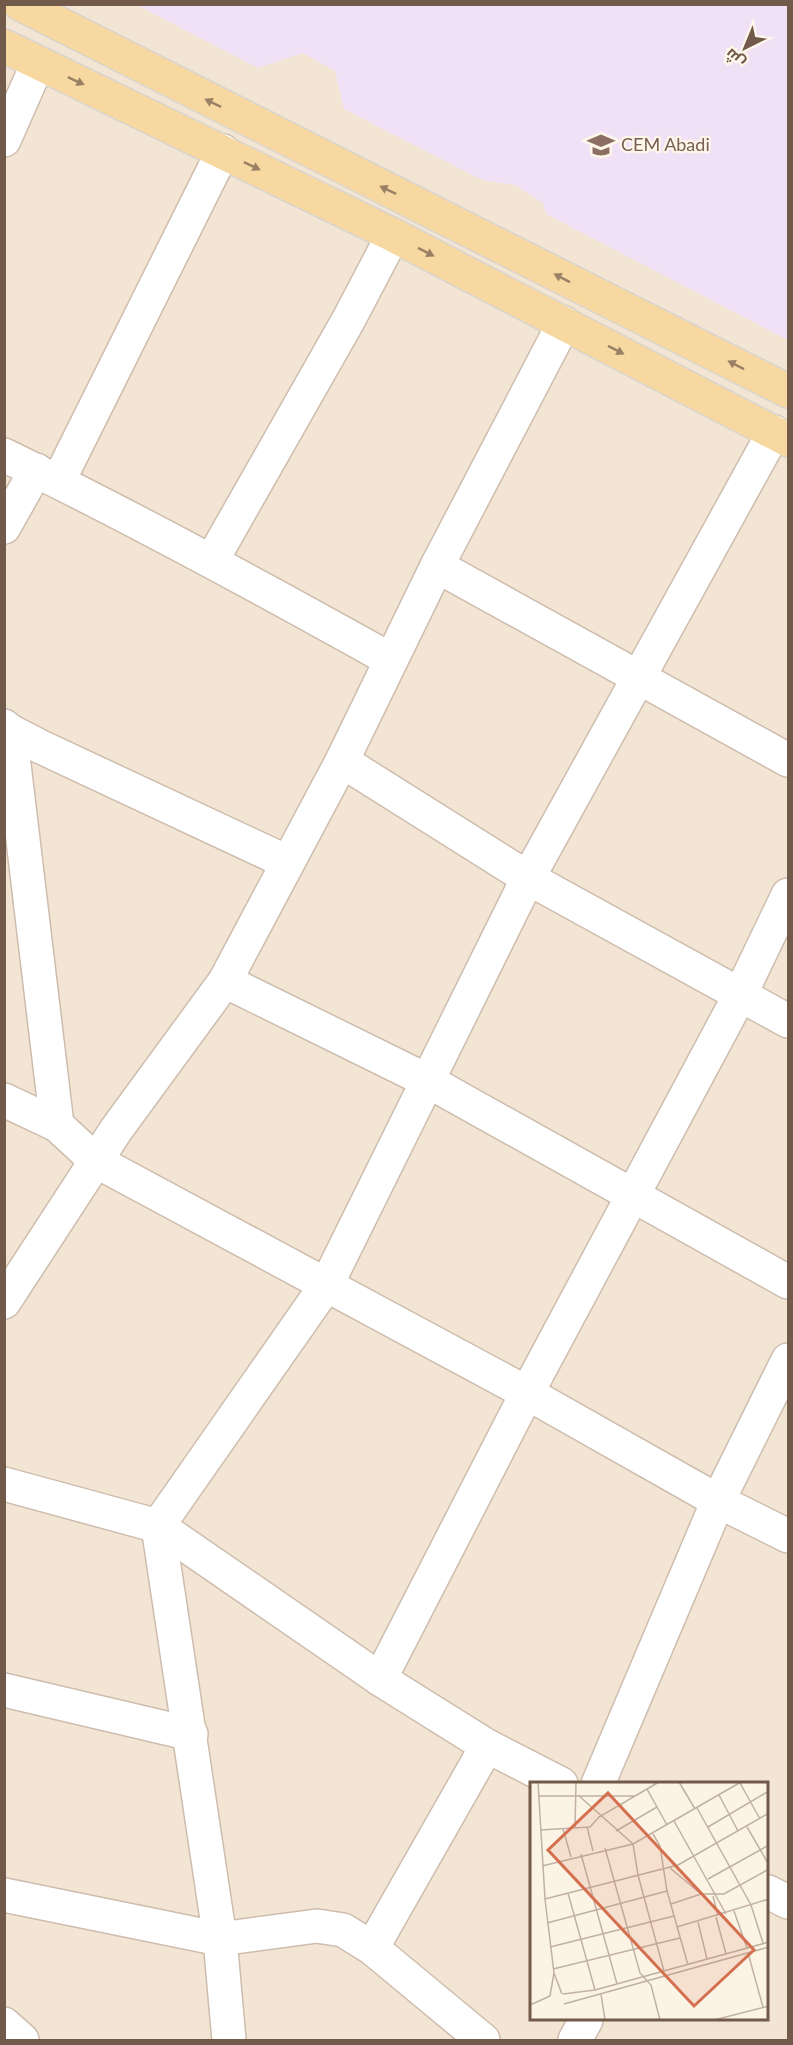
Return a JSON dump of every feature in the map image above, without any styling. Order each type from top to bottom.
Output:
[{"type":"main road","points":[[20,4],[62,15],[789,391]]},
{"type":"main road","points":[[4,46],[393,235],[781,436]]},
{"type":"street","points":[[4,141],[38,63]]},
{"type":"street","points":[[4,527],[47,475],[223,152]]},
{"type":"street","points":[[212,560],[349,319],[393,235]]},
{"type":"street","points":[[4,1302],[96,1161],[225,981],[342,761],[437,566],[564,323]]},
{"type":"street","points":[[229,2040],[220,1939],[158,1526],[327,1284],[528,878],[636,678],[781,436]]},
{"type":"street","points":[[4,455],[212,560],[392,660]]},
{"type":"street","points":[[437,566],[636,678],[789,760]]},
{"type":"street","points":[[7,728],[287,861]]},
{"type":"street","points":[[7,728],[57,1125]]},
{"type":"street","points":[[342,761],[528,878],[789,1021]]},
{"type":"street","points":[[380,1679],[527,1393],[740,995],[789,895]]},
{"type":"street","points":[[225,981],[428,1081],[789,1282]]},
{"type":"street","points":[[4,1100],[57,1125],[96,1161],[527,1393],[718,1501],[789,1536]]},
{"type":"street","points":[[599,1782],[718,1501],[789,1360]]},
{"type":"street","points":[[4,1484],[158,1526],[380,1679],[487,1746],[557,1782]]},
{"type":"street","points":[[4,1690],[191,1734]]},
{"type":"street","points":[[372,1948],[487,1746]]},
{"type":"street","points":[[769,1892],[789,1902]]},
{"type":"street","points":[[4,1895],[220,1939],[317,1926],[330,1926],[344,1930],[372,1948],[464,2035]]},
{"type":"street","points":[[575,2040],[585,2021]]},
{"type":"street","points":[[4,2024],[22,2040]]},
{"type":"shaded area","points":[[5,5],[788,5],[788,2040],[5,2040]]},
{"type":"shaded area","name":"CEM Abadi","points":[[137,5],[788,5],[788,340],[546,214],[543,203],[515,185],[482,180],[344,109],[335,71],[303,53],[258,68]]},
{"type":"place","name":"CEM Abadi","points":[[601,145]]}]
